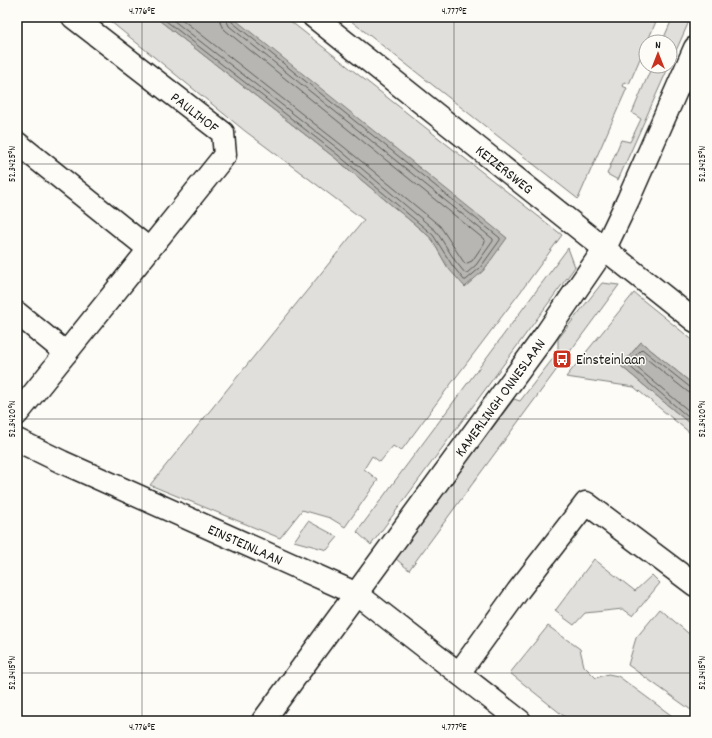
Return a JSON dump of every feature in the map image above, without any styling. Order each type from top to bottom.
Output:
[{"type":"street","name":"PAULIHOF","points":[[17,414],[225,155],[223,133],[74,17]]},
{"type":"street","name":"KEIZERSWEG","points":[[314,17],[695,321]]},
{"type":"street","name":"KAMERLINGH ONNESLAAN","points":[[263,721],[546,334],[605,248],[628,200],[695,48]]},
{"type":"street","points":[[17,143],[149,249]]},
{"type":"street","points":[[17,313],[66,352]]},
{"type":"street","name":"EINSTEINLAAN","points":[[17,440],[62,462],[356,594],[520,721]]},
{"type":"street","points":[[459,673],[518,591],[586,503],[695,585]]},
{"type":"shaded area","points":[[105,17],[155,17],[335,158],[431,238],[448,268],[483,271],[506,238],[228,17],[285,17],[562,235],[401,451],[393,446],[380,462],[372,456],[364,469],[378,480],[345,527],[330,518],[302,510],[280,538],[150,485],[364,220],[245,131]]},
{"type":"shaded area","points":[[346,17],[456,17],[459,19],[469,17],[658,17],[651,34],[638,34],[638,63],[629,84],[624,82],[622,86],[627,88],[578,199]]},
{"type":"shaded area","points":[[673,17],[691,17],[678,46],[678,34],[666,34]]},
{"type":"shaded area","points":[[649,74],[665,74],[618,180],[607,174],[621,140],[630,142],[641,119],[632,113]]},
{"type":"shaded area","points":[[568,248],[575,267],[371,545],[357,532]]},
{"type":"shaded area","points":[[602,283],[619,285],[409,570],[395,558],[514,399],[520,401],[558,352],[558,339]]},
{"type":"shaded area","points":[[634,293],[695,342],[695,386],[641,342],[621,366],[695,428],[695,437],[634,387],[566,377]]},
{"type":"shaded area","points":[[308,521],[338,537],[327,550],[294,541]]},
{"type":"shaded area","points":[[594,559],[635,591],[652,575],[660,583],[633,616],[623,609],[585,613],[574,625],[555,611]]},
{"type":"shaded area","points":[[660,609],[695,639],[695,704],[691,710],[628,665],[636,638]]},
{"type":"shaded area","points":[[548,626],[580,649],[584,666],[596,678],[608,674],[618,676],[679,721],[570,721],[510,673]]},
{"type":"water","points":[[155,17],[232,17],[507,238],[483,271],[465,287],[448,268],[431,238],[335,158]]},
{"type":"water","points":[[641,342],[695,386],[695,428],[621,366]]},
{"type":"place","name":"Einsteinlaan","points":[[562,359]]}]
